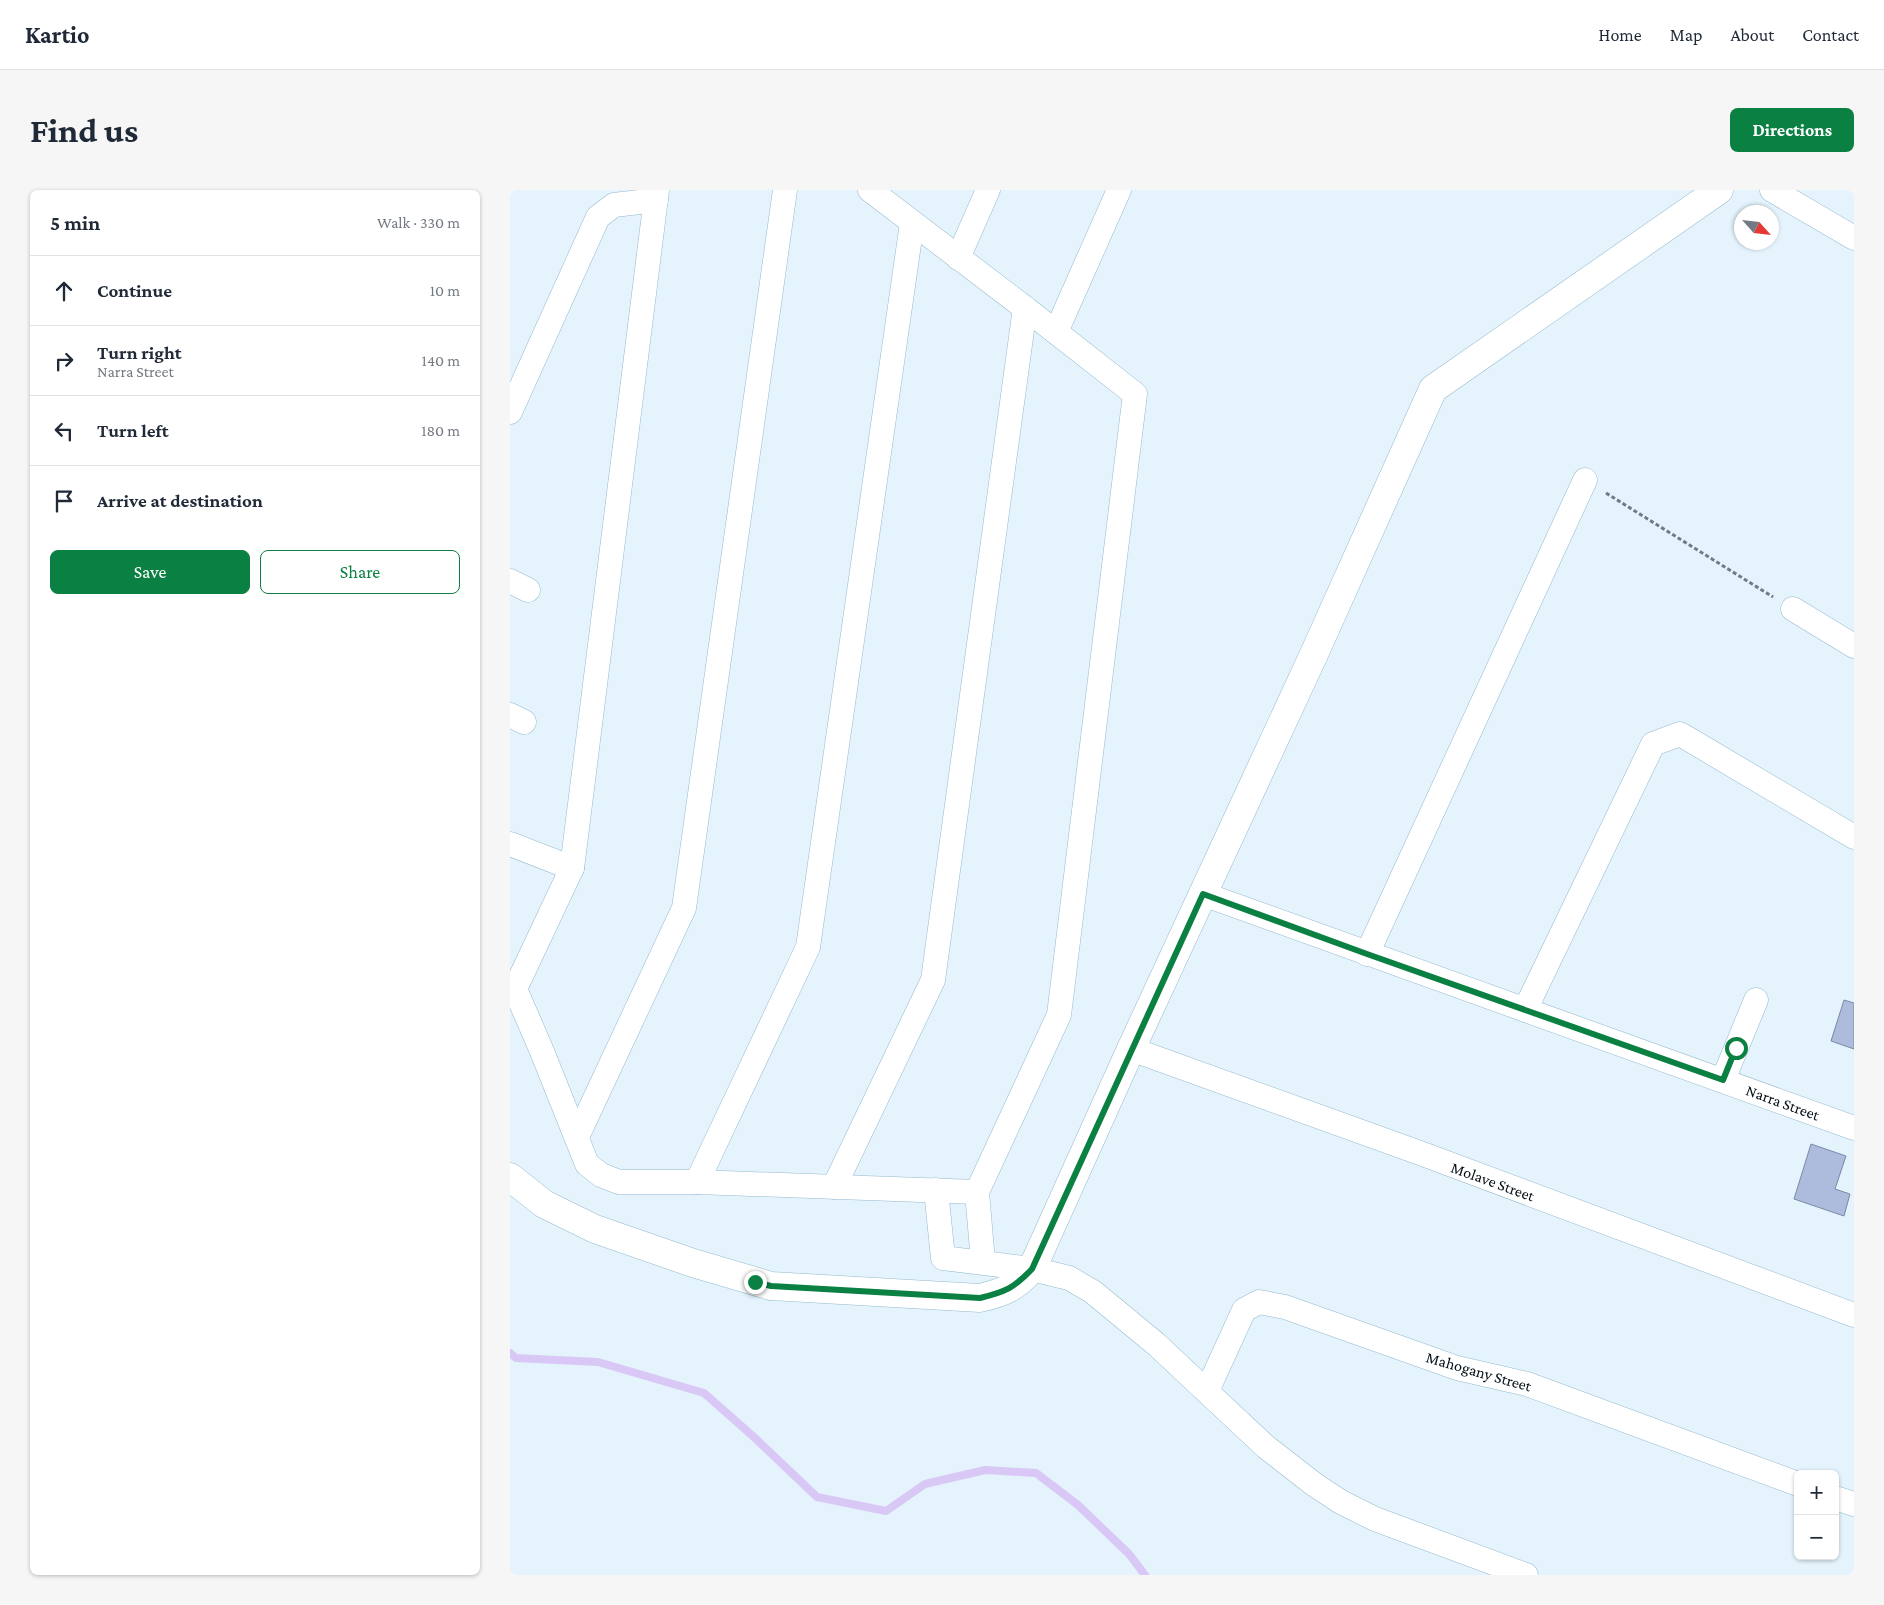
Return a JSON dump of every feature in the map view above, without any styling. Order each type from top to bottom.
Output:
[{"type":"street","points":[[576,1136],[684,908],[785,190]]},
{"type":"street","points":[[870,190],[1135,394],[1059,1015],[977,1192],[983,1262]]},
{"type":"street","points":[[958,258],[988,190]]},
{"type":"street","points":[[1056,332],[1119,190]]},
{"type":"street","points":[[510,1177],[544,1204],[595,1229],[693,1263],[771,1286],[980,1298],[1003,1292],[1019,1282],[1032,1269],[1131,1049],[1314,654],[1433,389],[1719,190]]},
{"type":"street","points":[[1772,190],[1854,238]]},
{"type":"street","points":[[510,412],[598,217],[614,205],[657,195],[572,868],[513,987],[587,1164],[601,1175],[619,1182],[697,1182],[977,1192]]},
{"type":"street","points":[[697,1182],[808,947],[912,223]]},
{"type":"street","points":[[834,1187],[933,980],[1025,308]]},
{"type":"street","points":[[1367,954],[1585,480]]},
{"type":"street","points":[[1793,609],[1854,646]]},
{"type":"street","points":[[1525,1010],[1653,744],[1680,734],[1854,838]]},
{"type":"street","points":[[510,844],[572,868]]},
{"type":"street","name":"Narra Street","points":[[1203,894],[1854,1128]]},
{"type":"street","points":[[1723,1080],[1756,1000]]},
{"type":"street","name":"Molave Street","points":[[1131,1049],[1420,1153],[1854,1315]]},
{"type":"street","points":[[936,1190],[943,1258],[1032,1269],[1069,1278],[1093,1292],[1156,1344],[1266,1447],[1341,1502],[1375,1519],[1526,1575]]},
{"type":"street","name":"Mahogany Street","points":[[1207,1391],[1244,1310],[1259,1302],[1285,1306],[1458,1368],[1526,1384],[1794,1483]]},
{"type":"street","points":[[1839,1499],[1854,1504]]},
{"type":"path","points":[[1585,480],[1793,609]]},
{"type":"building","points":[[1844,1000],[1854,1003],[1854,1049],[1831,1041]]},
{"type":"building","points":[[1811,1144],[1846,1156],[1835,1189],[1850,1194],[1844,1216],[1794,1199]]},
{"type":"waterway","points":[[510,1353],[516,1358],[598,1362],[704,1393],[817,1497],[886,1511],[925,1484],[985,1470],[1036,1473],[1078,1505],[1129,1554],[1145,1575]]},
{"type":"route","points":[[755,1282],[771,1286],[980,1298],[1003,1292],[1019,1282],[1032,1269],[1203,894],[1723,1080],[1736,1048]]}]
